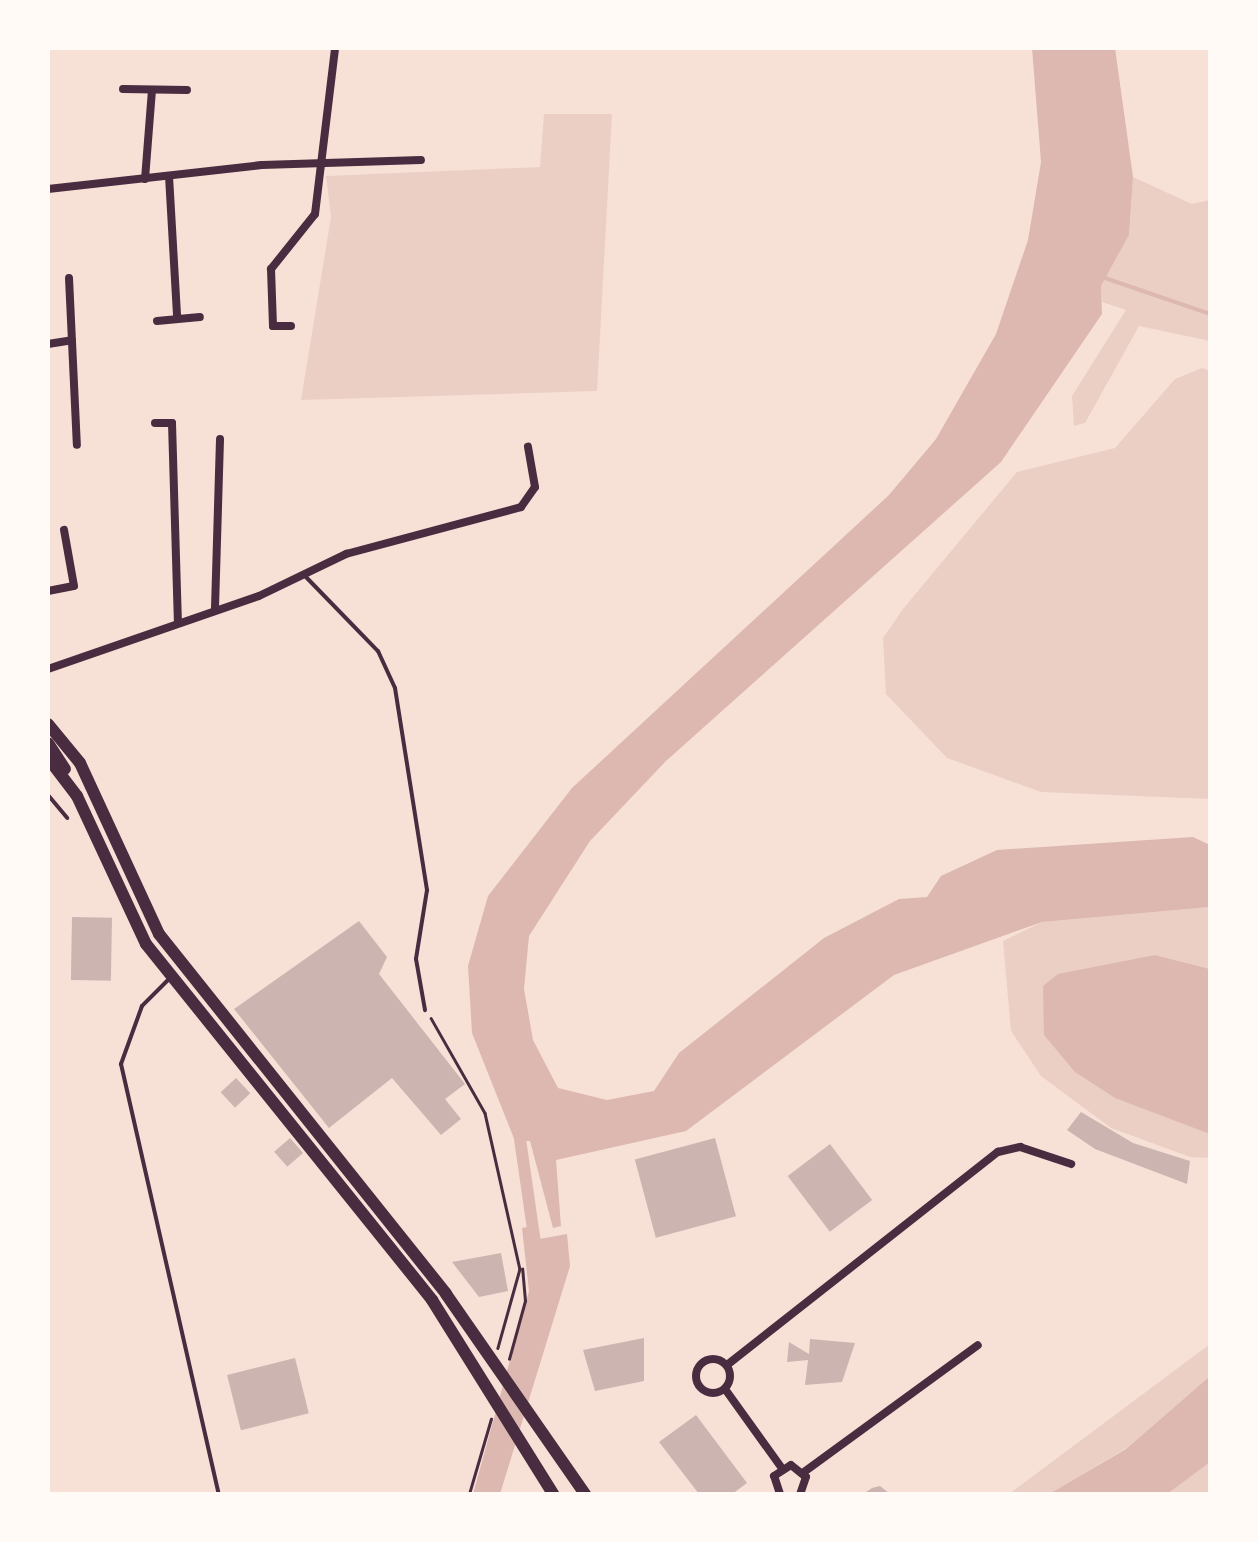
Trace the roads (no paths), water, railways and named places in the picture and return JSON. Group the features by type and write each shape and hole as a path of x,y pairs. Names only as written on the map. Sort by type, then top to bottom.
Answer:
{"main road":[{"path":"48,724 80,763 129,877 184,968 494,1356 585,1494"},
{"path":"48,743 170,979 432,1300 553,1494"},
{"path":"48,758 70,786"}],"street":[{"path":"291,326 273,326 271,269 312,221 335,48"},
{"path":"124,90 187,90"},
{"path":"145,179 152,90"},
{"path":"48,189 168,176 421,160"},
{"path":"168,176 177,316"},
{"path":"69,278 77,445"},
{"path":"157,321 177,316 200,318"},
{"path":"48,344 72,340"},
{"path":"155,423 172,423 178,623"},
{"path":"215,608 220,439"},
{"path":"48,670 305,576 363,549 521,507 536,487 528,447"},
{"path":"48,591 74,586 64,530"},
{"path":"804,1472 781,1468 724,1389 727,1366 998,1152 1020,1147 1071,1164"},
{"path":"800,1494 804,1472 978,1345"},
{"path":"724,1389 704,1391 696,1372 712,1358 727,1366"},
{"path":"777,1494 781,1468"}],"lane":[{"path":"305,576 378,651 395,688 427,890 416,959 425,1010"},
{"path":"48,794 67,818"},
{"path":"184,968 142,1006 121,1064 220,1494"}],"waterway":[{"path":"1102,277 1210,314"},
{"path":"518,1125 535,1243"}]}
